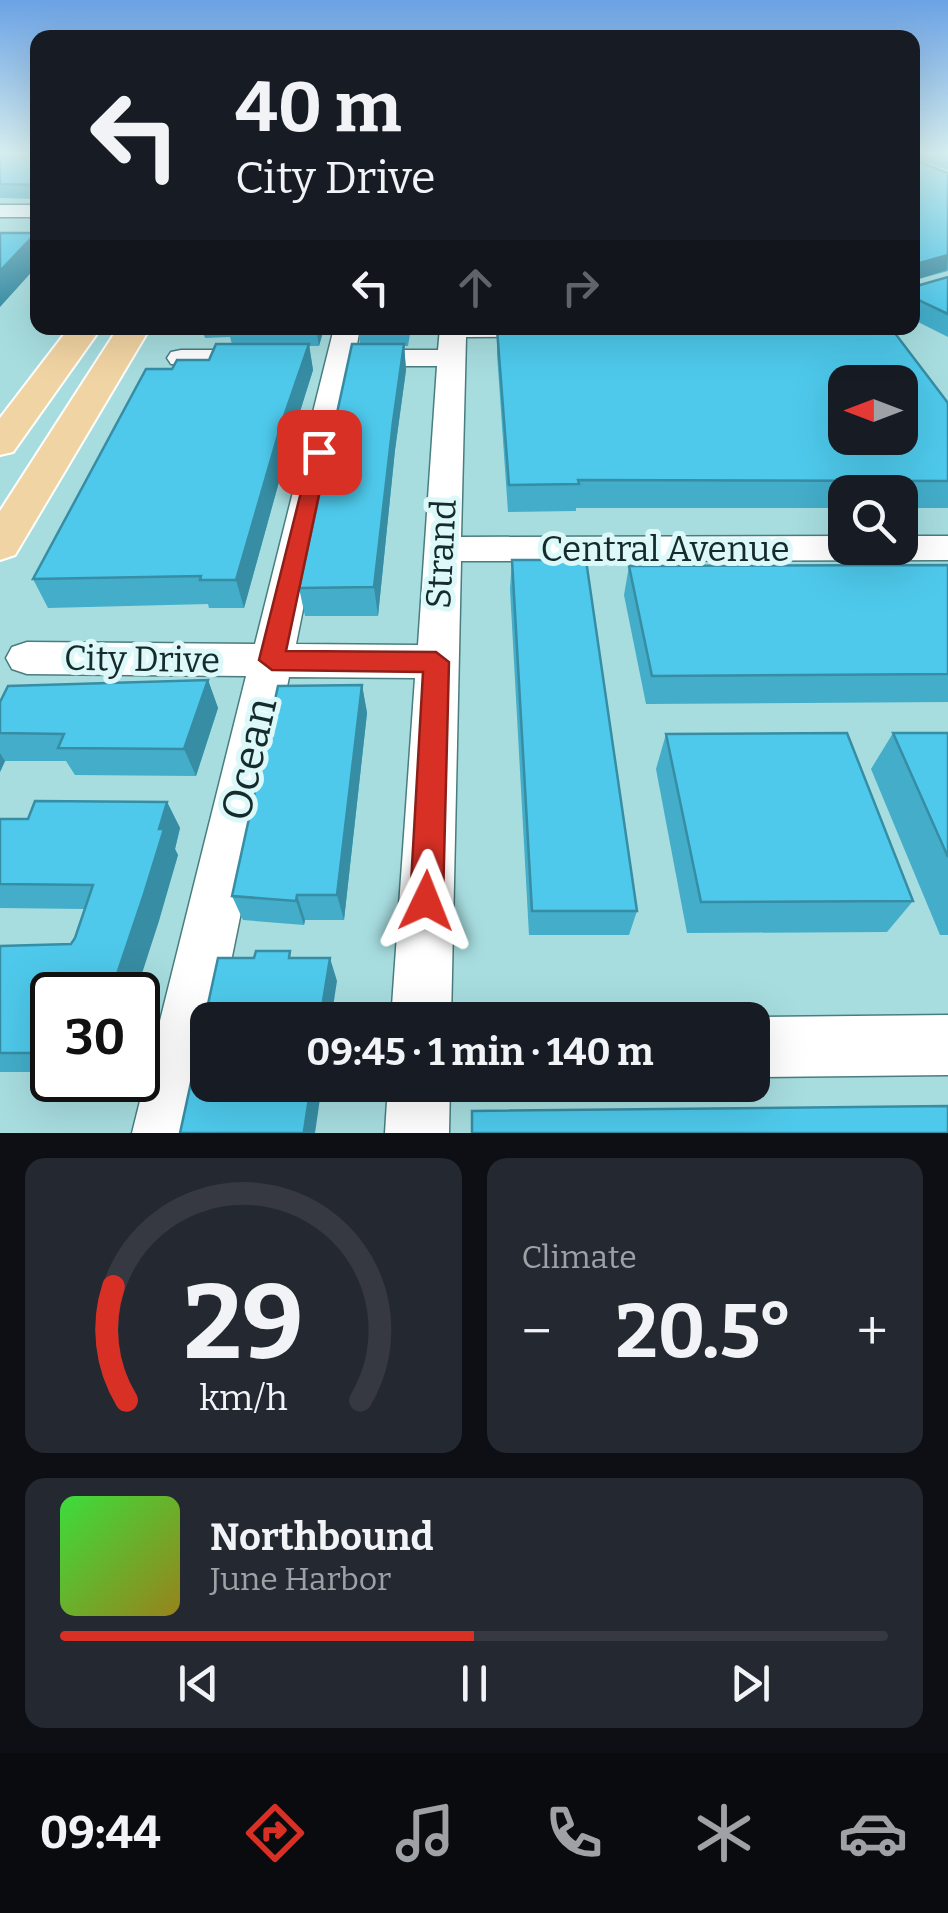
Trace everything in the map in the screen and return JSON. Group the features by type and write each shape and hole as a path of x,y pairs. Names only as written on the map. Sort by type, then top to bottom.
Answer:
{"main road":[{"path":"0,444 80,335"},
{"path":"0,545 130,335"}],"street":[{"path":"0,211 30,211"},
{"path":"336,348 551,335"},
{"name":"Strand","path":"422,1002 452,338"},
{"name":"Ocean","path":"164,1133 272,660 336,348"},
{"path":"181,358 280,358"},
{"name":"Central Avenue","path":"441,549 948,548"},
{"name":"City Drive","path":"27,658 436,662"},
{"path":"770,1046 948,1045"},
{"path":"416,1133 417,1102"}],"building":[{"path":"920,206 948,206 948,255 920,263"},
{"path":"30,233 30,239 0,271 0,234"},
{"path":"948,277 948,314 920,301 920,285"},
{"path":"497,335 896,335 948,403 948,481 918,481 918,475 828,475 828,481 578,480 579,484 509,485"},
{"path":"216,344 309,344 236,580 200,580 201,576 33,579 146,369 172,369 177,360 209,360"},
{"path":"352,344 404,344 374,587 299,588"},
{"path":"512,560 586,560 637,911 532,911"},
{"path":"948,565 948,674 652,676 629,566"},
{"path":"208,680 184,749 58,748 64,734 0,733 0,702 8,686"},
{"path":"362,685 337,895 297,895 296,901 232,896 278,686"},
{"path":"847,733 913,901 701,902 666,734"},
{"path":"893,733 948,733 948,857"},
{"path":"35,801 167,802 159,829 164,829 118,972 30,972 30,1053 0,1053 0,946 71,944 93,885 0,884 0,819 28,819"},
{"path":"256,951 290,951 289,958 330,958 323,1002 208,1002 218,958 254,958"},
{"path":"190,1087 190,1102 308,1102 304,1131 308,1133 180,1133"},
{"path":"948,1106 948,1133 472,1133 472,1111"}],"route":[{"path":"319,452 272,660 436,662 426,901"}]}
